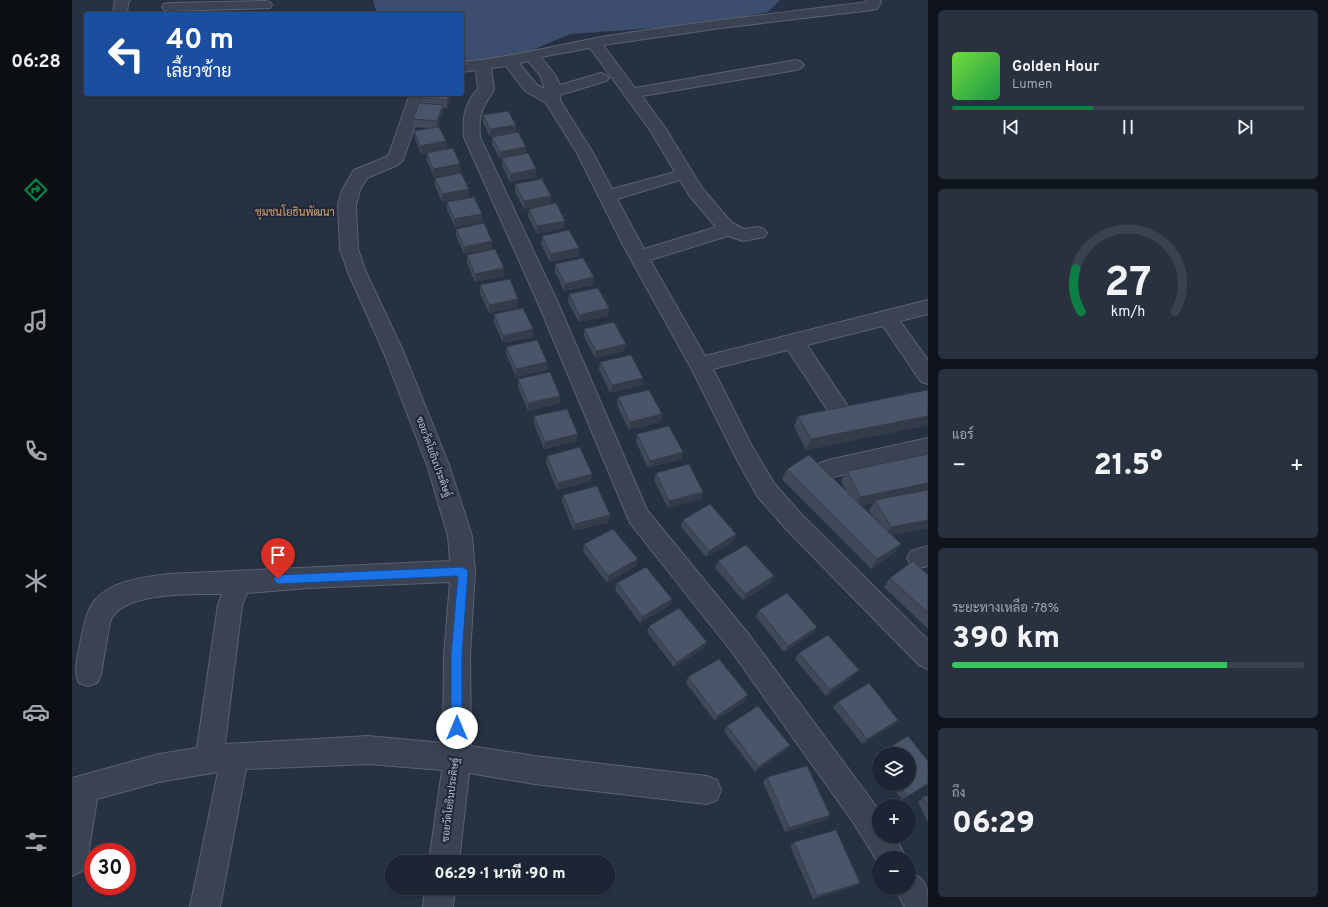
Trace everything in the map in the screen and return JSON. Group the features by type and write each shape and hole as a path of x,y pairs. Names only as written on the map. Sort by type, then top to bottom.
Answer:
{"street":[{"path":"120,12 121,1 123,0"},
{"path":"873,0 874,2 872,6 865,8 703,27 594,43 530,55 484,65 469,79 472,137 548,303 638,516 741,644 863,812 888,851"},
{"path":"169,7 265,6"},
{"path":"594,43 658,129 695,191 725,226 732,231 743,235 758,233"},
{"path":"530,55 551,81 552,96 585,153 640,257 700,365 744,454 766,490 794,522 928,657"},
{"path":"509,60 531,88 552,96 601,78"},
{"path":"469,79 486,90 484,65"},
{"path":"631,93 796,65"},
{"name":"ซอยวัดโยธินประดิษฐ์","path":"417,96 394,159 360,174 351,190 347,205 350,249 357,272 394,353 438,465 460,536 463,571 456,655 457,758 445,855"},
{"path":"607,196 673,177"},
{"path":"640,257 721,232"},
{"path":"700,365 928,307"},
{"path":"887,317 928,376"},
{"path":"793,341 838,408"},
{"path":"828,469 928,447"},
{"path":"88,674 97,626 104,609 117,599 137,589 197,583 238,583 309,577 463,571"},
{"path":"205,907 222,759 230,605 238,583"},
{"path":"72,861 79,791 159,768 222,759 368,750 457,758 534,770 707,790"},
{"path":"438,907 439,895"},
{"path":"915,895 922,907"}],"water":[{"path":"373,0 780,0 768,12 697,25 570,34 518,56 464,62 464,12 376,12"}],"building":[{"path":"424,96 448,96 447,100 423,98"},
{"path":"419,103 443,105 437,121 413,119"},
{"path":"508,111 516,125 490,129 483,115"},
{"path":"439,127 446,141 420,146 414,131"},
{"path":"518,132 526,147 500,152 492,137"},
{"path":"453,148 460,164 433,169 427,153"},
{"path":"528,153 536,169 510,174 502,158"},
{"path":"461,173 469,189 442,194 435,178"},
{"path":"542,179 551,196 524,201 515,184"},
{"path":"474,197 482,214 454,219 447,202"},
{"path":"556,203 565,221 537,226 529,209"},
{"path":"484,223 492,241 464,247 456,229"},
{"path":"569,230 579,248 551,254 542,236"},
{"path":"495,249 504,268 475,274 467,255"},
{"path":"583,258 594,277 565,284 555,264"},
{"path":"510,279 518,299 489,305 480,285"},
{"path":"598,288 609,308 579,315 569,294"},
{"path":"523,308 533,329 503,336 494,314"},
{"path":"614,322 626,344 596,351 584,329"},
{"path":"537,340 547,362 516,369 506,347"},
{"path":"631,355 643,378 612,385 600,362"},
{"path":"550,372 560,396 528,403 518,379"},
{"path":"649,390 662,414 630,422 618,397"},
{"path":"927,390 928,416 811,439 798,416"},
{"path":"567,409 578,434 545,442 534,416"},
{"path":"669,426 683,452 650,461 637,434"},
{"path":"580,447 592,474 558,483 547,456"},
{"path":"928,454 928,483 861,497 847,471"},
{"path":"809,455 901,544 877,559 787,469"},
{"path":"689,464 703,492 669,501 656,473"},
{"path":"597,486 610,515 575,524 563,495"},
{"path":"928,490 928,520 891,527 875,500"},
{"path":"710,504 736,534 709,551 683,520"},
{"path":"613,529 638,559 608,576 584,544"},
{"path":"746,545 774,576 745,594 718,561"},
{"path":"913,561 928,575 928,613 890,578"},
{"path":"646,567 672,599 642,617 617,583"},
{"path":"787,593 817,627 788,646 759,610"},
{"path":"679,608 707,642 677,662 649,626"},
{"path":"828,635 859,670 830,690 799,653"},
{"path":"719,659 748,695 717,716 688,677"},
{"path":"869,683 898,720 867,739 838,702"},
{"path":"758,706 790,745 758,767 727,726"},
{"path":"908,736 928,761 928,783 916,791 916,747 890,747"},
{"path":"807,766 830,815 789,828 767,777"},
{"path":"904,791 916,791 908,796"},
{"path":"928,796 928,806 923,797"},
{"path":"836,830 860,883 817,896 794,842"}],"district":[{"name":"ชุมชนโยธินพัฒนา","path":"295,213"}],"route":[{"path":"278,579 463,571 456,655 457,728"}]}
